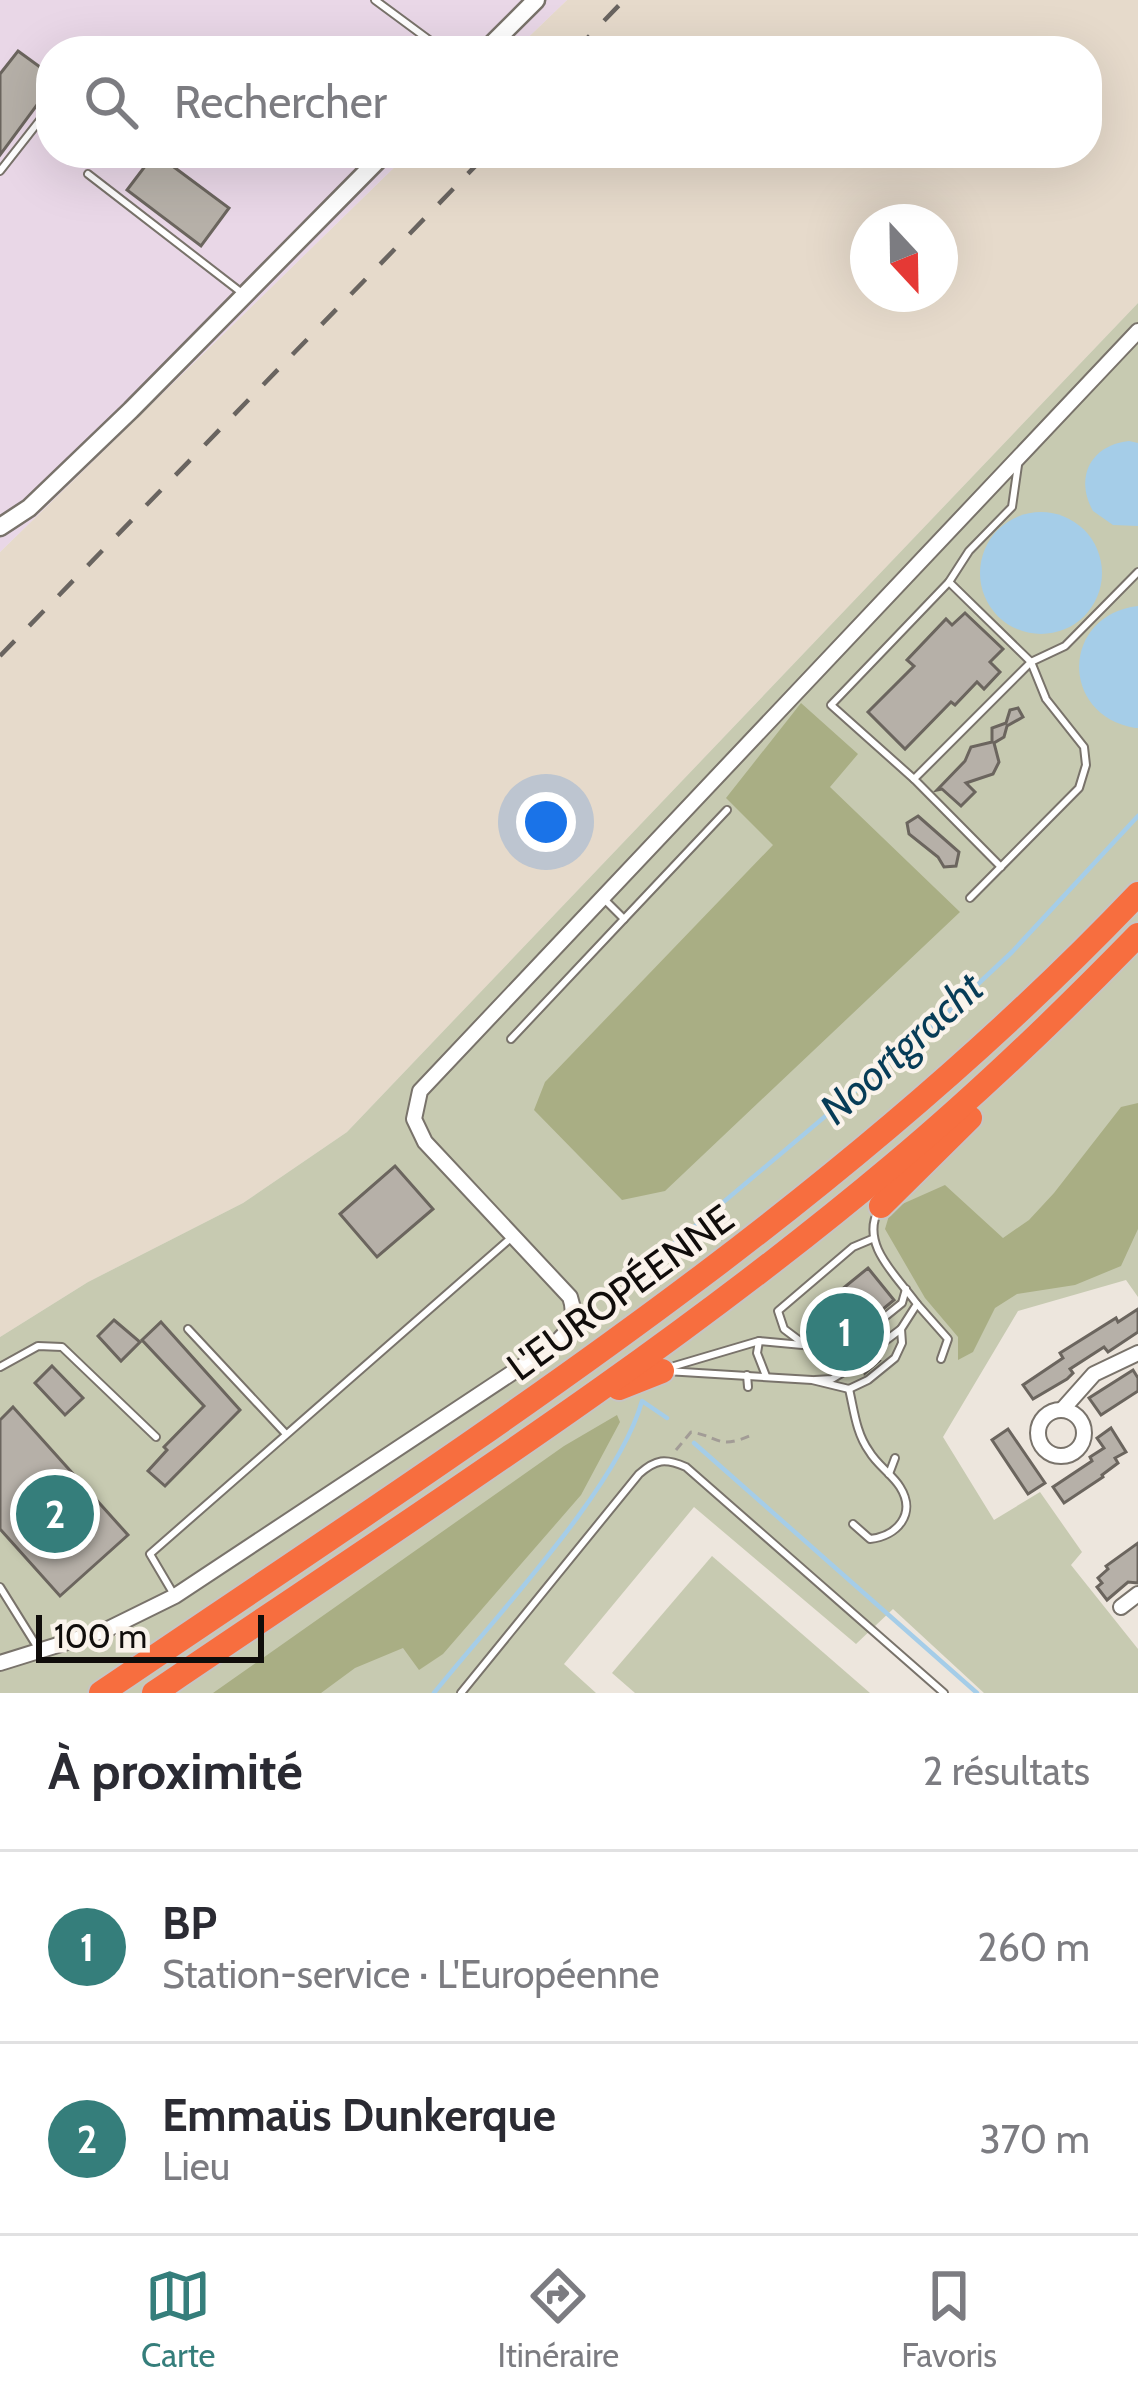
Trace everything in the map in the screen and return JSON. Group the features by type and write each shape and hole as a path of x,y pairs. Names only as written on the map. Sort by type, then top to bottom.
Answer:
{"highway":[{"name":"L'EUROPÉENNE","path":"101,1693 586,1364 834,1177 1022,1010 1138,894"},
{"name":"L'EUROPÉENNE","path":"154,1693 599,1390 746,1282 895,1163 997,1072 1138,934"},
{"path":"881,1206 1026,1063 1108,964"},
{"path":"599,1390 624,1388 662,1371"},
{"path":"83,1693 199,1616 303,1557"}],"street":[{"path":"500,36 536,0"},
{"path":"0,527 29,508 370,168"},
{"path":"0,1663 106,1630 175,1596 559,1340 572,1322 572,1303 561,1285 425,1142 414,1119 414,1105 431,1076 1138,332"},
{"path":"1062,1410 1094,1374 1138,1353"},
{"path":"1121,1607 1138,1594"}],"lane":[{"path":"375,0 424,36"},
{"path":"0,171 36,125"},
{"path":"88,174 244,295"},
{"path":"1001,867 914,779 831,705 950,583 970,551 1012,507 1019,456"},
{"path":"914,779 1031,662 1064,646 1138,572"},
{"path":"950,583 1031,662 1046,699 1084,747 1086,765 1079,788 970,898"},
{"path":"511,1039 727,810"},
{"path":"601,897 624,919"},
{"path":"881,1206 871,1226 872,1240 948,1339 941,1359"},
{"path":"175,1596 149,1554 513,1236"},
{"path":"804,1344 784,1329 778,1310 853,1247 872,1240"},
{"path":"860,1337 902,1303 907,1289"},
{"path":"872,1352 902,1329 917,1304"},
{"path":"188,1329 286,1434"},
{"path":"812,1380 849,1389 868,1380 895,1358 902,1329"},
{"path":"759,1341 758,1361 783,1388"},
{"path":"662,1371 759,1341 845,1349"},
{"path":"0,1367 38,1346 62,1347 156,1437"},
{"path":"662,1371 812,1380 832,1379 857,1364"},
{"path":"747,1375 748,1387"},
{"path":"849,1389 858,1432 904,1495 903,1521 885,1537 852,1537"},
{"path":"889,1474 895,1458"},
{"path":"461,1693 639,1474 653,1461 668,1459 686,1467 944,1693"},
{"path":"853,1523 870,1539"},
{"path":"0,1587 40,1652"}],"path":[{"path":"668,1459 691,1432 714,1442 733,1443 752,1435"}],"shaded area":[{"path":"0,0 567,0 530,36 36,36 36,168 394,168 0,552"},
{"path":"567,0 1138,0 1138,303 347,1132 243,1203 88,1282 0,1337 0,552 394,168 1102,168 1102,36 530,36"}],"green space":[{"path":"1138,303 1138,1297 1126,1280 1018,1311 943,1437 994,1520 1040,1492 1082,1552 1071,1565 1138,1649 1138,1693 984,1693 893,1609 856,1644 694,1507 564,1664 596,1693 0,1693 0,1337 88,1282 243,1203 347,1132"},
{"path":"801,703 858,754 830,787 960,912 665,1191 622,1200 534,1110 545,1082 773,845 726,798"},
{"path":"1138,1103 1138,1229 1121,1266 1075,1285 1017,1294 995,1308 973,1352 958,1360 958,1337 925,1298 885,1229 891,1209 945,1185 1003,1238 1029,1220 1054,1193 1121,1107"},
{"path":"617,1415 620,1422 581,1495 443,1654 419,1670 403,1648 355,1668 321,1693 213,1693 564,1446"},
{"path":"712,1556 870,1693 635,1693 612,1673"}],"water":[{"path":"1129,441 1138,443 1138,526 1113,525 1093,511 1086,475 1096,456"},
{"path":"1041,512 1064,517 1084,530 1097,550 1102,573 1097,596 1084,616 1064,629 1041,634 1018,629 998,616 985,596 980,573 985,550 998,530 1018,517"},
{"path":"1138,606 1135,728 1110,719 1093,705 1082,686 1079,666 1083,645 1094,627 1113,613"}],"building":[{"path":"18,51 36,64 36,106 0,155 0,74"},
{"path":"144,168 175,168 229,208 201,246 127,190"},
{"path":"965,613 1003,649 990,662 1000,672 984,689 977,682 955,705 951,702 905,749 868,712 914,666 907,660 946,619 952,625"},
{"path":"1018,708 1023,717 1007,726 1004,737 994,743 999,762 993,774 966,783 975,792 961,806 942,789 937,790 965,761 971,747 992,742 992,728 1006,723 1010,710"},
{"path":"918,816 959,852 956,866 944,867 909,834 907,823"},
{"path":"395,1166 433,1209 377,1257 340,1214"},
{"path":"868,1268 894,1300 854,1333 855,1343 867,1345 867,1356 879,1361 865,1373 863,1359 850,1355 851,1345 838,1341 812,1308"},
{"path":"1138,1309 1138,1332 1108,1352 1104,1347 1070,1369 1073,1373 1067,1379 1033,1399 1023,1385 1063,1358 1060,1353"},
{"path":"114,1320 140,1342 121,1361 98,1336"},
{"path":"161,1322 240,1410 165,1486 148,1471 204,1406 142,1340"},
{"path":"52,1366 83,1398 65,1415 35,1383"},
{"path":"1133,1370 1138,1391 1101,1415 1089,1398"},
{"path":"13,1407 128,1535 60,1596 0,1529 0,1420"},
{"path":"1111,1428 1126,1452 1115,1458 1118,1463 1103,1477 1064,1503 1053,1487 1092,1461 1090,1457 1104,1448 1097,1438"},
{"path":"1008,1429 1045,1483 1028,1494 992,1440"},
{"path":"1138,1543 1138,1583 1128,1582 1107,1600 1097,1587 1102,1583 1098,1578 1106,1566"}],"waterway":[{"name":"Noortgracht","path":"650,1264 943,1017 1012,952 1138,816"},
{"path":"434,1693 581,1512 629,1435 642,1401 667,1418"},
{"path":"694,1443 977,1693"}],"railway":[{"path":"589,36 624,0"},
{"path":"0,656 473,168"}],"place":[{"name":"BP","path":"845,1332"},
{"name":"Emmaüs Dunkerque","path":"55,1514"}]}
